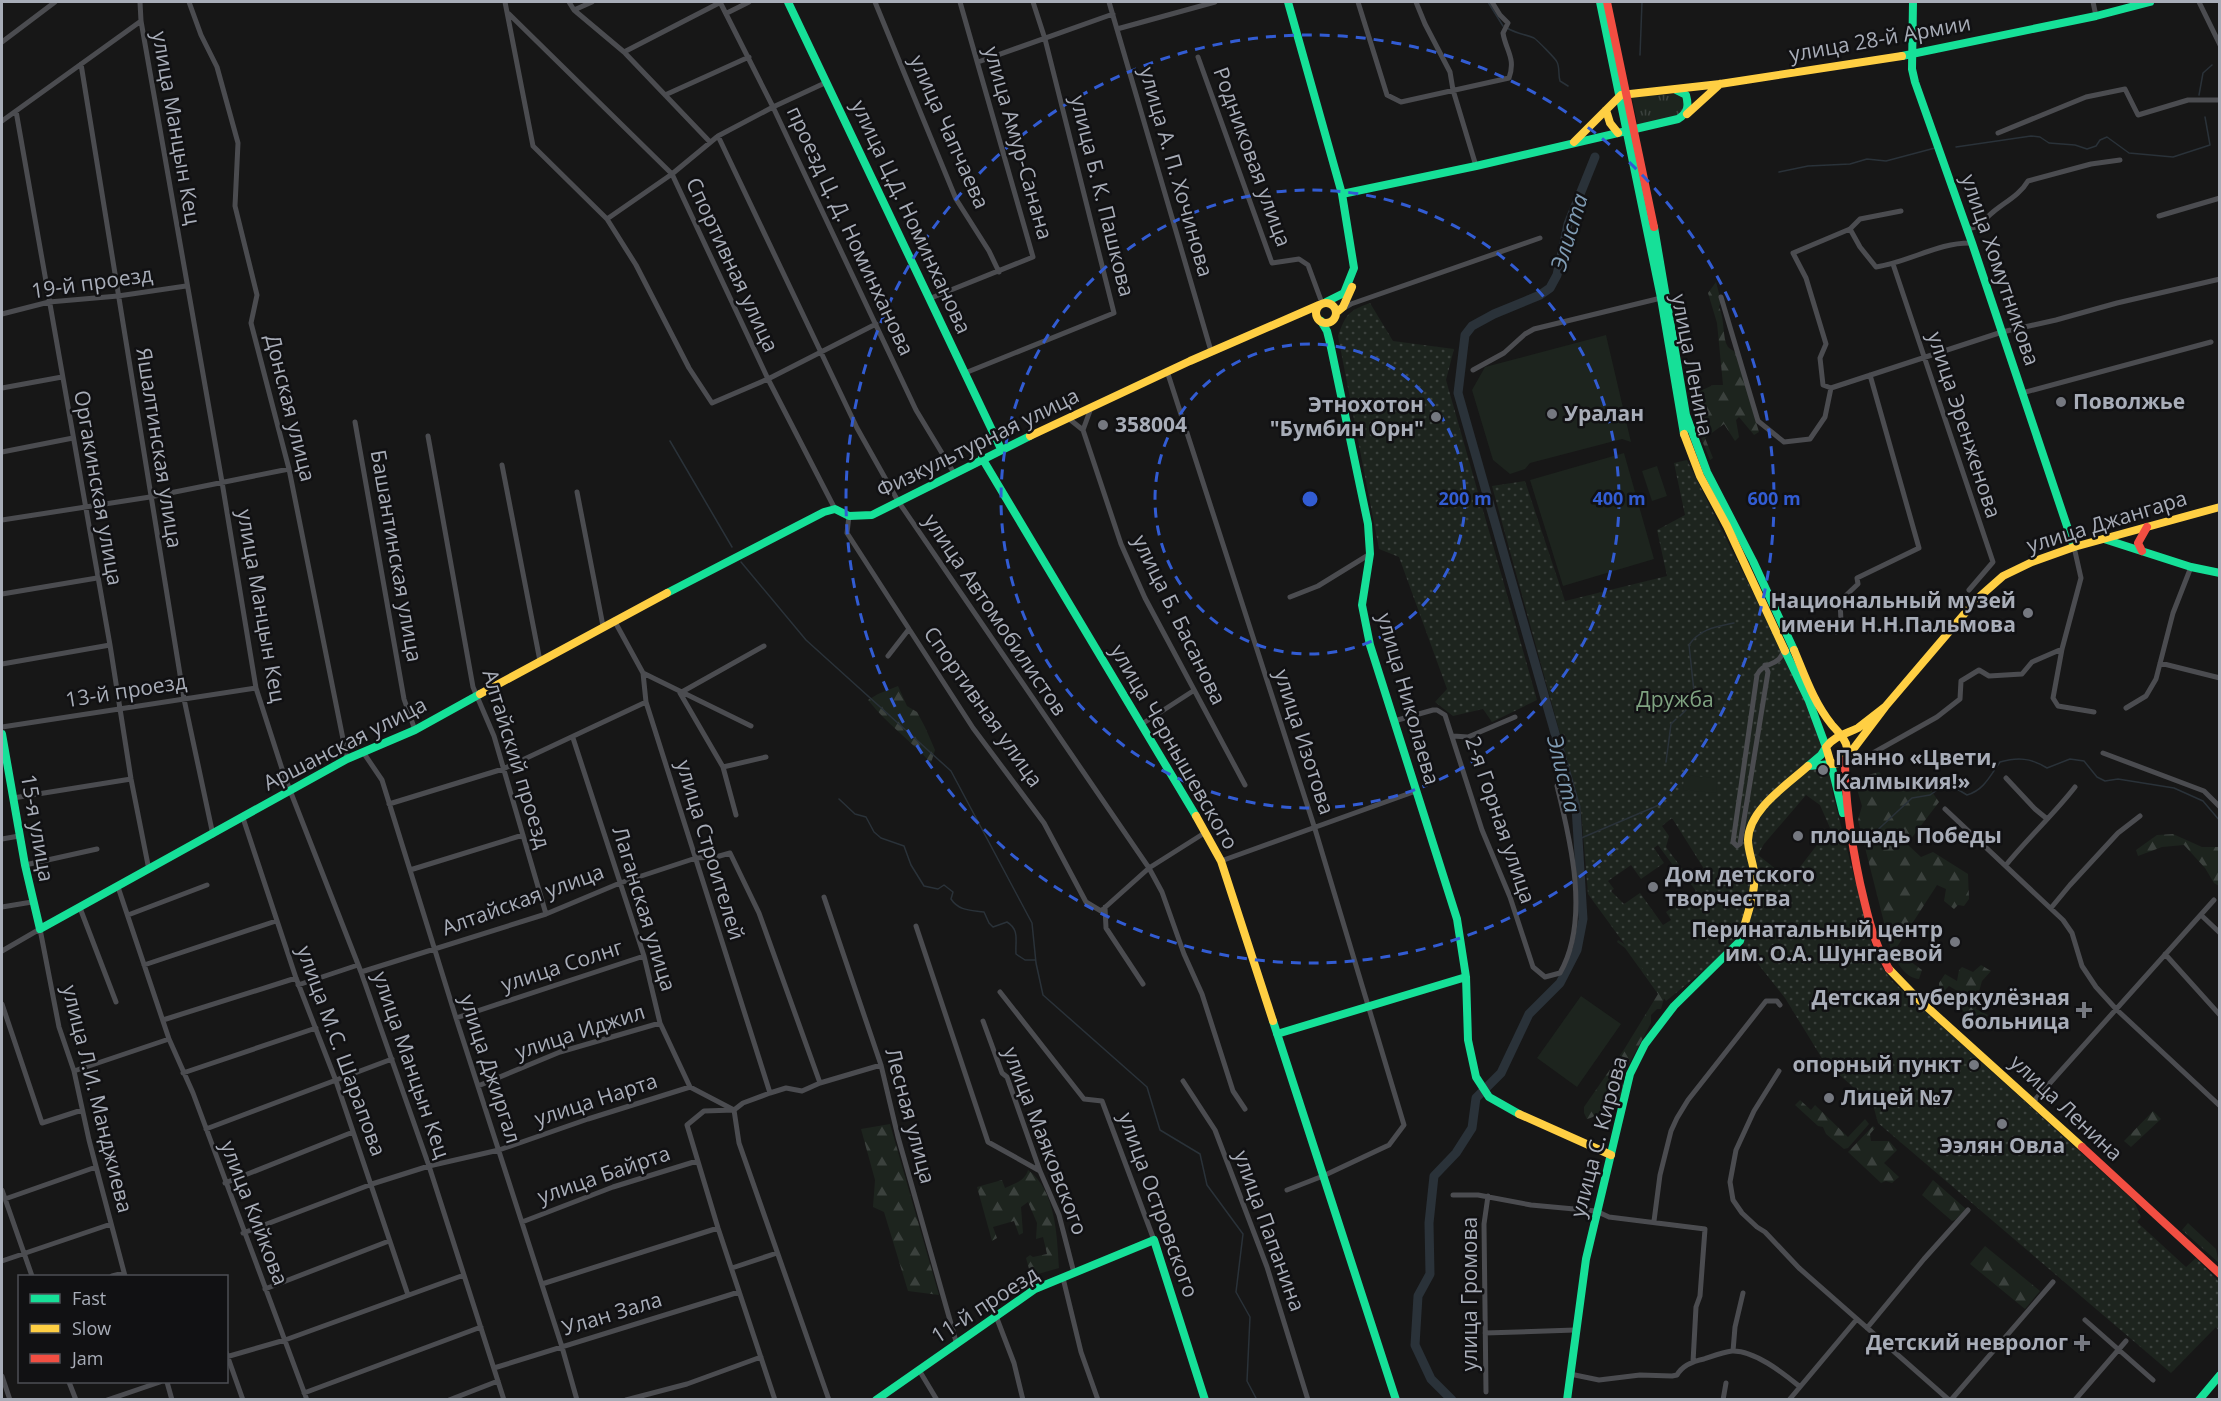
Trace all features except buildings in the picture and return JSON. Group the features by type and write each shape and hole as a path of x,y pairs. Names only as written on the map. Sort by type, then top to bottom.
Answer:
{"street":[{"path":"2,42 55,2"},
{"name":"улица Манцын Кец","path":"140,2 141,21 256,688 276,755 358,964 392,1059 504,1400"},
{"name":"Донская улица","path":"189,2 201,35 217,67 238,143 235,206 257,295 251,323 289,469 347,759"},
{"path":"506,2 533,146 607,219 636,266 689,368 712,403 768,379 876,324"},
{"path":"569,2 574,10 624,52 710,142"},
{"path":"574,10 592,2"},
{"path":"624,52 720,2"},
{"name":"проезд Ц. Д. Номинханова","path":"720,2 749,57 916,410 954,473"},
{"path":"727,13 749,2"},
{"name":"улица Ц.Д. Номинханова","path":"788,2 1001,449"},
{"name":"улица Чапчаева","path":"874,2 956,199 999,272"},
{"name":"улица Амур-Санана","path":"931,298 1033,257 960,2"},
{"name":"улица Б. К. Пашкова","path":"965,373 1114,313 1045,39 1033,2"},
{"name":"улица А. П. Хочинова","path":"1110,2 1211,351"},
{"path":"1117,29 1215,2"},
{"path":"1288,2 1342,194 1354,268 1350,293 1336,315"},
{"path":"1358,2 1387,95 1401,102 1509,78 1512,67 1510,51 1504,39 1504,31 1508,24 1492,2"},
{"path":"1416,2 1450,72 1453,90 1476,166"},
{"name":"улица Ленина","path":"1600,2 1624,95"},
{"name":"улица Ленина","path":"1607,2 1686,442 1700,476 1727,526 1809,701 1826,747"},
{"name":"улица Хомутникова","path":"1913,2 1912,69 1915,82 1972,243 2074,547"},
{"path":"2093,2 2096,16"},
{"name":"улица 28-й Армии","path":"1624,95 1720,84 1913,54 2096,16 2150,2"},
{"path":"2199,2 2220,45"},
{"name":"Спортивная улица","path":"507,13 672,174 768,379 835,509"},
{"path":"978,62 1113,14"},
{"path":"2,121 141,21"},
{"path":"665,95 749,57"},
{"name":"Родниковая улица","path":"1198,57 1272,263 1299,259 1308,265 1323,304"},
{"name":"Яшалтинская улица","path":"81,64 184,699 213,835"},
{"path":"607,219 672,174 718,136 827,82"},
{"path":"1342,194 1669,122 1686,115 1720,84"},
{"path":"1998,133 2086,97 2125,89 2138,115 2188,99 2220,100"},
{"path":"1675,90 1686,95 1689,105 1686,115"},
{"path":"1574,142 1612,101 1624,95"},
{"path":"1606,110 1606,116 1618,134"},
{"name":"Оргакинская улица","path":"16,111 110,645 131,779 149,870"},
{"name":"улица Ленина","path":"1631,131 1668,303 1686,415 1698,451 1753,561 1821,711 1839,736"},
{"name":"улица Автомобилистов","path":"718,136 856,428 898,501 1149,868 1162,892 1184,954 1202,994 1233,1090 1245,1109"},
{"path":"1967,229 1980,226 1987,215 2024,189 2028,181 2091,164 2120,160"},
{"path":"2158,216 2220,198"},
{"path":"1901,211 1860,219 1850,230 1793,253 1806,278 1826,344 1820,358 1824,385 1831,388 2002,332 2220,279"},
{"path":"1850,230 1876,267 1893,264 1954,243 1972,243"},
{"path":"1300,315 1309,315 1327,323 1351,304 1540,238"},
{"name":"улица Эренженова","path":"1893,264 1993,562 1969,590"},
{"name":"Физкультурная улица","path":"849,516 872,514 982,458 1167,371 1323,304 1344,293 1354,268"},
{"name":"19-й проезд","path":"2,314 49,302 118,296 186,286"},
{"path":"1721,297 1758,421 1784,442 1810,439 1825,417 1831,388"},
{"path":"1473,370 1504,353 1516,341 1534,329 1661,298"},
{"path":"1320,320 1316,314 1323,304 1335,306 1336,315 1330,343"},
{"name":"улица Николаева","path":"1320,320 1327,331 1330,343 1368,524 1370,554 1362,605 1363,616 1370,645 1457,919 1466,977 1468,1040 1476,1077 1489,1097 1510,1110 1611,1155"},
{"path":"2022,393 2211,342"},
{"name":"улица Изотова","path":"1167,371 1315,829 1404,1125 1389,1145 1323,1176"},
{"path":"1836,632 1841,621 1840,601 1858,584 1857,578 1919,548 1870,375"},
{"path":"2,388 62,377"},
{"path":"1068,418 1083,430 1091,408"},
{"name":"Башантинская улица","path":"356,422 404,699 415,730"},
{"name":"улица Б. Басанова","path":"1083,430 1121,544 1145,598 1245,785"},
{"name":"Алтайский проезд","path":"428,436 473,687 494,736 546,914"},
{"path":"2,452 73,438"},
{"name":"улица Чернышевского","path":"982,458 1142,724 1221,861 1396,1400"},
{"path":"502,465 540,661"},
{"path":"2,520 150,497 289,469"},
{"path":"576,492 603,626"},
{"name":"улица Джангара","path":"1847,759 1885,707 1990,586 2017,569 2074,547 2220,507"},
{"path":"835,509 849,516"},
{"name":"Аршанская улица","path":"2,951 347,759 415,730 674,588 824,512 835,509"},
{"name":"Спортивная улица","path":"849,516 847,533 909,629 973,728 1044,823 1086,902 1103,909"},
{"path":"2140,547 2147,527"},
{"path":"2128,533 2140,547"},
{"path":"2104,539 2140,547 2191,567 2220,573"},
{"path":"2074,547 2081,578 2062,649 2053,698 2058,706 2094,712"},
{"path":"1290,597 1318,586 1370,554"},
{"path":"2127,708 2146,696 2157,679 2173,613 2191,567"},
{"path":"2,594 97,578"},
{"name":"улица Строителей","path":"614,620 643,673 646,702 770,1093"},
{"path":"888,656 909,629"},
{"path":"2,664 110,645"},
{"path":"680,693 764,646"},
{"path":"1766,665 1768,672 1740,844 1737,846 1733,842 1757,675 1759,669 1766,665 1779,659 1785,649"},
{"path":"1873,753 1945,711 1959,699 1961,681 1979,670 1989,676 2022,674 2032,662 2062,649"},
{"path":"2160,663 2220,678"},
{"path":"643,673 751,726"},
{"name":"13-й проезд","path":"2,727 256,688"},
{"path":"1142,724 1193,691"},
{"path":"680,693 723,767 735,815"},
{"path":"389,804 503,769 646,702"},
{"name":"улица Джангара","path":"1839,736 1857,729 1885,707"},
{"name":"2-я Горная улица","path":"1394,721 1437,710 1445,716 1482,830 1510,897 1533,967 1545,976 1560,973 1573,945 1577,905 1568,828 1557,786"},
{"path":"1453,736 1468,737 1515,717"},
{"name":"15-я улица","path":"2,734 19,836 32,902 40,929"},
{"path":"1808,766 1839,764 1847,759 1846,742 1839,736 1832,739 1826,747 1831,764"},
{"name":"Лаганская улица","path":"573,738 644,956 660,1023 690,1087"},
{"name":"улица С. Кирова","path":"1567,1400 1575,1330 1596,1211 1630,1074 1640,1053 1674,1006 1734,948 1743,934 1754,895 1754,874 1748,842 1751,828 1757,815 1770,800 1821,755 1826,747"},
{"name":"улица Джиргал","path":"363,752 382,780 577,1400"},
{"path":"2103,753 2204,791 2220,807"},
{"path":"723,767 766,757"},
{"name":"улица Ленина","path":"1847,759 1845,792 1849,831"},
{"name":"улица Ленина","path":"1831,764 1837,794 1849,831 1868,918 1877,948 1889,969 1917,998 2033,1101 2220,1274"},
{"path":"2006,778 2046,818"},
{"path":"13,798 131,779"},
{"path":"2006,865 2075,787"},
{"path":"1221,861 1416,791"},
{"path":"1945,809 2052,908 2072,933 2082,966 2096,987 2116,1009 2220,1106"},
{"path":"2052,908 2118,833 2140,816"},
{"name":"улица М.С. Шарапова","path":"243,818 298,985 336,1080 372,1184 408,1296"},
{"path":"1143,984 1106,928 1103,909 1149,868 1206,832"},
{"path":"410,870 523,835"},
{"path":"2,838 19,836"},
{"path":"25,866 97,849"},
{"name":"Алтайская улица","path":"361,972 546,914 620,883 696,858 716,857 730,853 759,913 820,1083"},
{"path":"128,915 207,885"},
{"name":"улица Кийкова","path":"118,887 169,1039 206,1129 307,1400"},
{"name":"Лесная улица","path":"824,897 881,1065 898,1137 957,1346"},
{"path":"2033,1101 2214,900"},
{"path":"2,907 32,902"},
{"path":"80,908 116,1002"},
{"path":"2201,915 2220,933"},
{"path":"144,965 276,921"},
{"path":"916,926 988,1142 1040,1171"},
{"name":"улица Л.И. Манджиева","path":"40,929 59,1027 74,1071 124,1275"},
{"path":"2165,954 2220,1015"},
{"name":"улица Солнг","path":"456,1018 644,956"},
{"path":"298,985 358,964"},
{"path":"1276,1034 1466,977"},
{"path":"163,1020 296,978"},
{"name":"улица Островского","path":"1000,992 1084,1099 1102,1101 1154,1239 1205,1400"},
{"path":"1654,1221 1660,1175 1671,1131 1682,1110 1766,1001 1777,1000 1780,1005"},
{"path":"2,1004 42,1123 82,1110"},
{"name":"улица Маяковского","path":"983,1021 1002,1073 1007,1077 1011,1087 1040,1171 1059,1215 1074,1273"},
{"name":"улица Иджил","path":"478,1086 560,1052 660,1023"},
{"path":"183,1073 316,1028"},
{"path":"74,1071 169,1039"},
{"path":"206,1129 392,1059"},
{"path":"775,1400 718,1228 687,1125 704,1111 734,1110 743,1103 786,1088 802,1091 820,1083 881,1065"},
{"path":"1779,1071 1757,1106 1737,1150 1730,1175 1733,1200 1742,1213 1765,1232 1799,1268 1950,1400 2053,1282"},
{"name":"улица Папанина","path":"1183,1081 1215,1130 1267,1267 1308,1400"},
{"name":"улица Нарта","path":"243,1233 372,1184 429,1166 499,1150 690,1087 734,1110"},
{"path":"734,1110 739,1143 829,1400"},
{"path":"225,1182 353,1132"},
{"name":"улица Байрта","path":"522,1222 613,1187 697,1161"},
{"path":"4,1199 96,1167"},
{"path":"1287,1190 1323,1176"},
{"path":"2,1190 32,1275"},
{"path":"1453,1195 1488,1196 1705,1229 1700,1296 1696,1307 1693,1362"},
{"name":"улица Громова","path":"1486,1392 1484,1224 1488,1196"},
{"path":"1867,1328 1968,1210"},
{"path":"2,1261 111,1224"},
{"path":"542,1284 718,1228"},
{"name":"11-й проезд","path":"876,1400 957,1346 1035,1289 1154,1239"},
{"path":"265,1289 389,1241"},
{"path":"732,1268 777,1253"},
{"path":"228,1355 285,1340 464,1275"},
{"path":"1063,1278 1081,1352 1098,1400"},
{"name":"Улан Зала","path":"494,1368 739,1292"},
{"path":"1733,1351 1735,1327 1743,1293"},
{"path":"996,1316 1014,1363 1023,1400"},
{"path":"1789,1400 1857,1319"},
{"path":"2085,1320 2153,1380"},
{"path":"304,1393 481,1327"},
{"path":"1485,1333 1575,1330"},
{"path":"2075,1400 2126,1341"},
{"path":"1570,1374 1599,1380 1640,1375 1672,1376 1677,1375 1680,1370 1693,1362 1733,1351 1756,1357 1783,1373 1799,1386"},
{"path":"626,1400 687,1384 760,1357"},
{"path":"228,1358 243,1400"},
{"path":"919,1370 937,1400"},
{"path":"2199,1400 2220,1375"},
{"path":"2,1376 10,1400"},
{"path":"449,1400 498,1381"},
{"path":"69,1383 76,1400"},
{"path":"107,1400 157,1383"},
{"path":"167,1383 172,1400"},
{"path":"1723,1400 1726,1383"},
{"path":"648,1393 650,1400"}],"green space":[{"path":"1676,94 1684,99 1686,104 1681,115 1638,126 1632,97"},
{"path":"1716,282 1721,301 1719,307 1726,343 1736,353 1759,432 1754,435 1739,417 1736,420 1739,437 1735,441 1724,424 1705,438 1713,458 1710,460 1699,428 1696,393 1713,385 1723,385 1717,323 1708,293"},
{"path":"1370,303 1393,341 1454,349 1446,380 1537,700 1492,722 1483,709 1453,716 1435,702 1447,689 1399,557 1379,549 1338,336 1349,314"},
{"name":"Уралан","path":"1606,335 1631,442 1622,439 1530,463 1525,469 1510,474 1493,460 1472,390 1485,367"},
{"path":"1624,453 1654,559 1563,586 1530,480"},
{"name":"Дружба","path":"1687,460 1805,697 1823,746 1810,768 1821,767 1830,774 1833,795 1875,957 1891,980 2134,1201 2141,1217 2137,1222 2186,1267 2196,1258 2219,1282 2219,1331 2216,1327 2171,1373 1878,1123 1873,1105 1823,1060 1785,998 1740,941 1666,1001 1588,894 1581,810 1492,486 1525,481 1565,601 1667,576 1657,530 1685,515 1674,463","holes":["1806,795 1820,805 1830,828 1790,880 1758,855 1764,844","1672,818 1706,872 1692,882 1666,847 1669,836 1662,826","1658,845 1672,864 1669,867 1681,884 1688,880 1696,891 1666,912 1671,920 1663,925 1640,893 1624,904 1611,891 1614,889 1608,881 1631,865 1641,879 1664,863 1654,848"]},
{"path":"1657,466 1667,496 1652,501 1642,471"},
{"path":"898,686 907,706 917,712 935,750 931,763 868,700"},
{"path":"1879,772 1896,790 1928,786 1939,802 1907,844 1921,857 1933,852 1968,874 1969,899 1964,906 1958,905 1954,909 1944,901 1946,889 1937,885 1895,950 1922,970 1919,979 1907,974 1892,954 1858,820 1862,806 1854,779"},
{"path":"1684,775 1717,778 1716,793 1683,790"},
{"path":"2173,834 2202,847 2219,847 2219,886 2214,883 2205,868 2184,845 2162,847 2138,856 2136,850 2157,835"},
{"path":"1618,940 1629,947 1665,995 1661,1009 1657,1009 1651,1015 1651,1023 1620,1081 1624,1086 1623,1095 1597,1115 1587,1119 1584,1107 1625,1048 1658,994 1625,948 1617,942"},
{"path":"1981,965 1991,971 1982,981 1978,995 1980,997 1976,1009 1988,1015 1979,1026 1959,1007 1965,1001 1959,992 1949,986 1944,991 1939,987 1939,983 1945,974 1957,981 1959,970 1962,967 1973,972"},
{"path":"1581,996 1621,1024 1577,1087 1537,1058"},
{"path":"1800,1100 1811,1110 1815,1105 1848,1137 1865,1119 1869,1124 1848,1148 1844,1149 1826,1134 1823,1127 1818,1126 1795,1105"},
{"path":"2153,1111 2161,1119 2131,1147 2124,1141"},
{"path":"890,1124 939,1295 908,1291 884,1212 873,1207 875,1180 861,1129"},
{"path":"1873,1126 1875,1128 1870,1134 1871,1141 1889,1141 1897,1150 1884,1163 1899,1177 1892,1183 1886,1181 1881,1183 1848,1152"},
{"path":"1028,1170 1044,1189 1050,1202 1056,1229 1059,1268 1031,1276 1026,1258 1030,1255 1033,1257 1047,1254 1043,1237 1036,1239 1037,1223 1028,1202 1021,1207 1023,1233 1019,1235 1014,1221 993,1227 997,1238 992,1241 977,1187 1002,1180 1005,1188 1022,1179"},
{"path":"1933,1180 1966,1209 1955,1220 1952,1221 1922,1195"},
{"path":"2188,1223 2216,1249 2219,1263 2182,1230"},
{"path":"1985,1246 2040,1291 2025,1309 1970,1264"}],"waterway":[{"path":"1488,2 1503,26"},
{"name":"Элиста","path":"1640,55 1642,2"},
{"path":"1507,28 1539,42 1556,60 1560,81 1568,86"},
{"path":"2199,95 2203,73 2212,65"},
{"path":"1956,147 2031,136 2040,137 2049,143 2075,145 2087,149 2096,146 2100,140 2107,137 2129,153 2173,157 2210,145 2205,117"},
{"path":"1779,172 1808,166 1850,164 1867,159 1886,161 1935,148"},
{"name":"Элиста","path":"1452,1400 1431,1379 1415,1345 1418,1296 1430,1274 1429,1223 1434,1176 1456,1153 1472,1128 1476,1098 1501,1073 1529,1014 1560,983 1577,950 1583,919 1576,807 1458,393 1465,335 1472,326 1540,295 1550,288 1557,275 1568,224 1595,157"},
{"path":"670,441 732,547"},
{"path":"741,562 806,640 951,771 1032,923 1036,963 1043,995 1147,1087 1160,1130 1200,1154 1207,1185 1243,1234 1236,1292 1250,1317 1247,1381 1257,1400"},
{"path":"1692,705 1695,701 1689,645 1703,632 1734,623"},
{"path":"1680,716 1686,710"},
{"path":"1666,762 1671,724 1676,719"},
{"path":"1870,837 1912,798 1930,795 1943,786 1957,789 1967,795 1973,793 1990,777 2000,762 2013,759 2030,760 2047,768 2070,759 2084,761 2097,777 2105,781 2118,779 2174,788 2203,801 2220,821"},
{"path":"1579,839 1659,805 1666,798"},
{"path":"839,799 855,814 866,817 874,832 881,838 904,846 911,865 924,886 938,889 944,885 953,892 951,899 954,903 965,909 984,912 993,927 1007,922 1015,932 1016,954 1025,960 1035,960"}],"traffic: fast":[{"path":"788,2 1001,449"},
{"path":"1288,2 1342,194 1354,268 1344,293 1326,302"},
{"path":"1600,2 1661,298 1684,434"},
{"path":"1913,2 1912,69 1915,82 1972,243 2074,547"},
{"path":"1902,56 2096,16 2150,2"},
{"path":"1342,194 1476,166 1678,119 1686,112 1687,103 1686,95 1676,90"},
{"path":"1654,227 1686,415 1707,472 1753,561 1794,650"},
{"path":"1321,321 1330,343 1368,524 1370,554 1362,605 1370,645 1457,919 1466,977 1468,1040 1476,1077 1489,1097 1519,1114"},
{"path":"667,593 824,512 835,509 849,516 872,515 1030,436"},
{"path":"982,458 1196,816"},
{"path":"2104,539 2191,567 2220,573"},
{"path":"1785,651 1809,701 1826,747"},
{"path":"2,734 25,865 40,929 347,759 415,730 480,694"},
{"path":"1826,747 1821,755 1808,766 1831,764"},
{"path":"1831,764 1843,813"},
{"path":"1567,1400 1586,1259 1630,1074 1645,1044 1674,1006 1740,941 1744,927"},
{"path":"1277,1034 1466,977"},
{"path":"1273,1021 1396,1400"},
{"path":"876,1400 1035,1289 1154,1240 1205,1400"},
{"path":"2199,1400 2220,1375"}],"traffic: slow":[{"path":"1574,142 1621,95 1720,84 1902,56"},
{"path":"1687,114 1720,84"},
{"path":"1606,110 1610,123 1618,133"},
{"path":"1337,312 1343,307 1352,287"},
{"path":"1322,303 1330,303 1336,309 1336,313 1336,317 1330,323 1322,323 1316,317 1316,309 1322,303"},
{"path":"1030,436 1190,361 1319,305"},
{"path":"1684,434 1700,476 1727,526 1785,651"},
{"path":"1848,756 1885,707 1977,599 2003,576 2032,562 2074,547 2220,507"},
{"path":"480,694 667,593"},
{"path":"1794,650 1820,708 1839,733 1841,736 1846,745 1845,758 1841,762 1831,764 1826,747 1829,743 1836,738 1840,736 1845,734 1858,728 1885,707"},
{"path":"1744,927 1754,886 1754,872 1748,844 1750,829 1770,798 1808,766"},
{"path":"1196,816 1221,861 1273,1021"},
{"path":"1889,969 1917,998 2082,1147"},
{"path":"1519,1114 1611,1155"}],"traffic: jam":[{"path":"1607,2 1654,227"},
{"path":"2142,551 2138,543 2147,527"},
{"path":"1845,760 1849,822 1860,883 1875,938 1889,969"},
{"path":"2082,1147 2220,1274"}],"place":[{"name":"Поволжье","path":"2061,402"},
{"name":"Уралан","path":"1552,414"},
{"name":"Этнохотон \"Бумбин Орн\"","path":"1436,417"},
{"name":"358004","path":"1103,425"},
{"name":"Национальный музей имени Н.Н.Пальмова","path":"2028,613"},
{"name":"Панно «Цвети, Калмыкия!»","path":"1823,770"},
{"name":"площадь Победы","path":"1798,836"},
{"name":"Дом детского творчества","path":"1653,887"},
{"name":"Перинатальный центр им. О.А. Шунгаевой","path":"1955,942"},
{"name":"Детская туберкулёзная больница","path":"2084,1010"},
{"name":"опорный пункт","path":"1974,1065"},
{"name":"Лицей №7","path":"1829,1098"},
{"name":"Ээлян Овла","path":"2002,1124"},
{"name":"Детский невролог","path":"2082,1343"}]}
